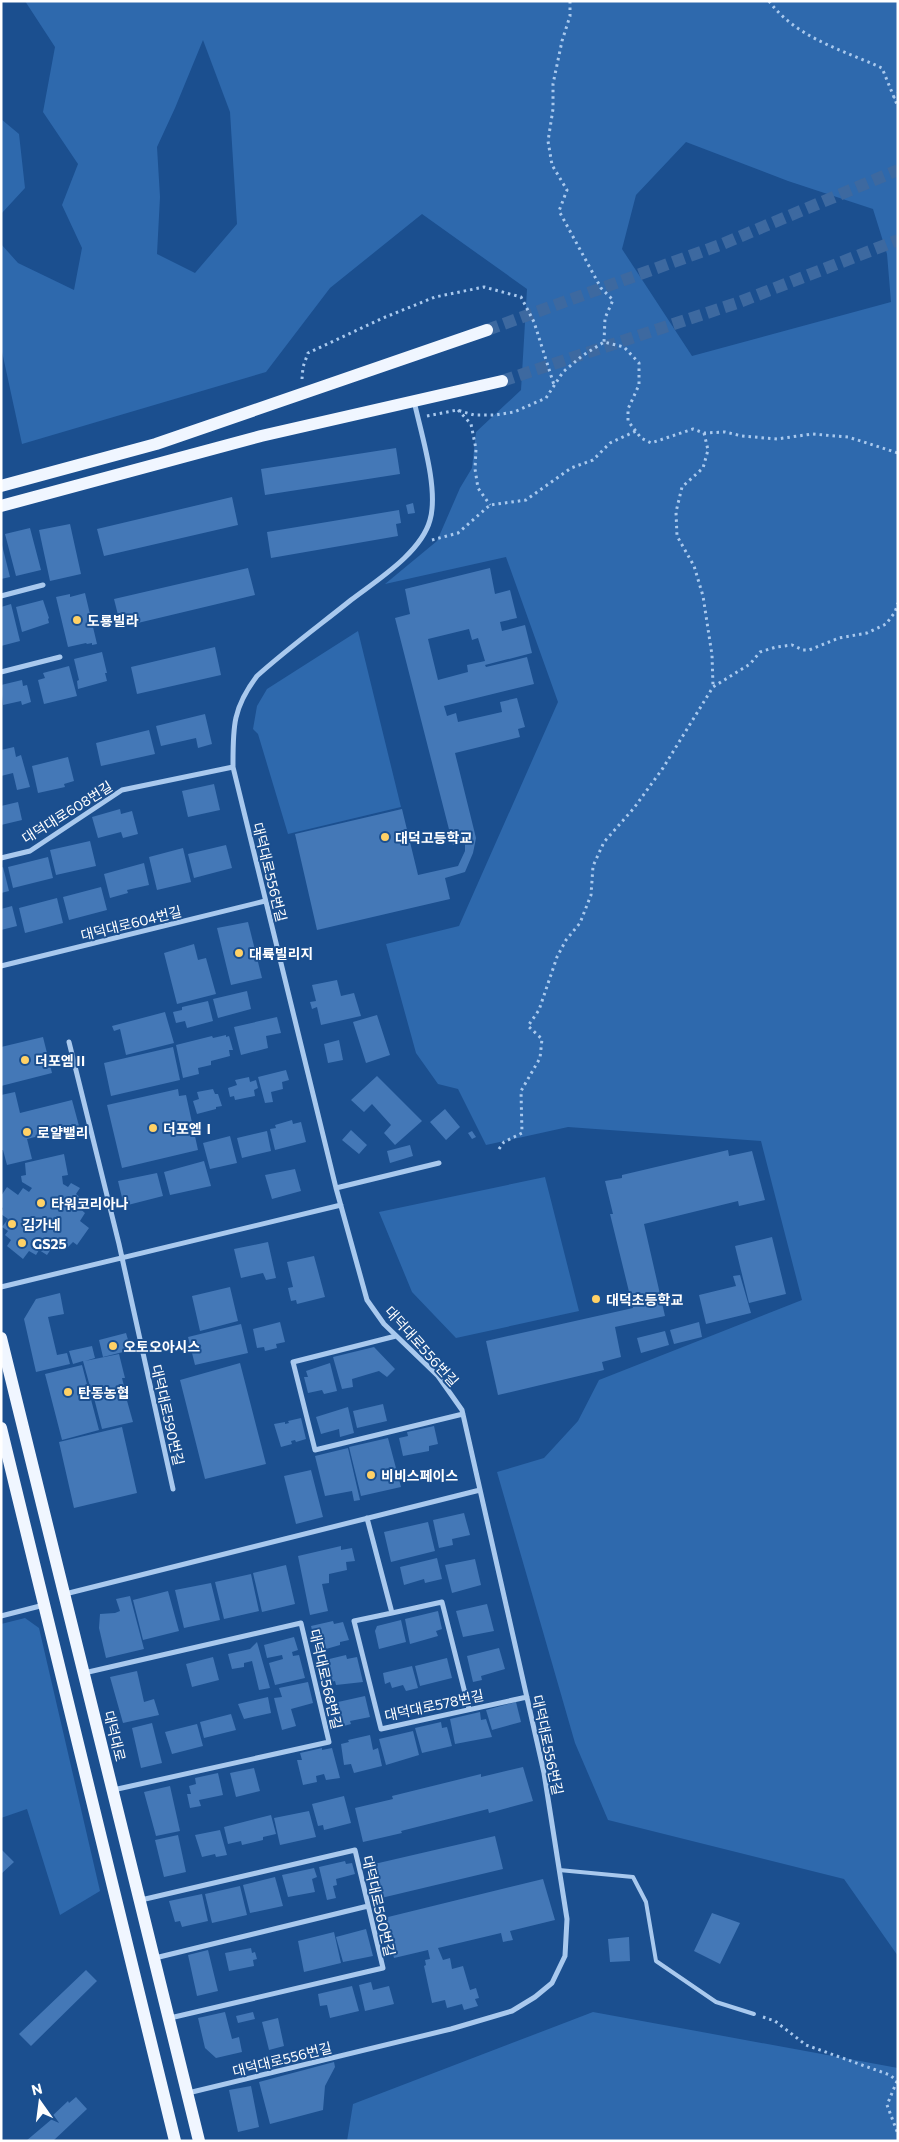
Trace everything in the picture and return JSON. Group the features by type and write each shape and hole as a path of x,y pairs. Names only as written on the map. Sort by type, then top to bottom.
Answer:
{"main road":[{"path":"1,486 156,444 487,330"},
{"path":"1,506 261,436 502,381"},
{"name":"대덕대로","path":"1,1338 200,2141"},
{"path":"1,1428 175,2141"}],"street":[{"name":"대덕대로556번길","path":"188,2093 452,2029 512,2010 535,1997 552,1983 565,1956 567,1919 544,1773 463,1414 438,1376 384,1324 367,1300 336,1188 233,767 232,727 235,714 248,688 257,676 384,575 424,535 430,520 432,491 413,400"},
{"path":"1,596 43,585"},
{"path":"1,672 60,657"},
{"name":"대덕대로608번길","path":"1,858 30,851 122,790 233,767"},
{"name":"대덕대로604번길","path":"1,966 265,901"},
{"name":"대덕대로590번길","path":"69,1042 122,1259 173,1488"},
{"path":"336,1188 440,1162"},
{"path":"1,1287 341,1205"},
{"path":"396,1336 293,1362 315,1450 463,1414"},
{"path":"64,1594 480,1490"},
{"path":"367,1518 392,1613 442,1602 469,1709"},
{"path":"1,1616 45,1605"},
{"name":"대덕대로578번길","path":"392,1613 354,1621 381,1729 527,1697"},
{"name":"대덕대로568번길","path":"84,1673 301,1623 329,1742 113,1790"},
{"name":"대덕대로560번길","path":"140,1900 355,1850 383,1968 169,2018"},
{"path":"154,1958 368,1906"}],"lane":[{"path":"559,1870 634,1877 646,1902 656,1961 716,2002 754,2014"}],"path":[{"path":"570,1 570,16 553,84 553,109 548,141 552,165 567,190 559,211 602,288 613,300 605,318 604,342"},
{"path":"769,1 795,27 824,43 882,68 898,107"},
{"path":"893,98 898,93"},
{"path":"304,392 302,377 308,353 435,297 484,287 521,298 534,322 554,386"},
{"path":"424,417 457,410 474,415 495,415 514,412 546,398 564,372 582,356 604,342 624,347 639,363 639,385 628,409 628,421 641,438 651,443 693,429 704,433 725,432 742,436 777,439 812,434 848,437 898,453"},
{"path":"457,410 471,424 476,449 475,469 478,488 490,505"},
{"path":"414,547 458,533 490,505 526,500 571,468 593,460 610,443 636,431"},
{"path":"704,433 708,450 703,468 682,487 676,512 677,536 694,566 703,596 712,655 713,687"},
{"path":"499,1150 504,1142 522,1133 522,1091 540,1058 542,1039 528,1026 539,1010 557,957 566,940 580,923 591,895 593,866 600,850 604,842 634,808 663,768 713,687 750,664 760,652 792,645 803,650 809,650 839,638 867,633 886,624 895,612 898,603"},
{"path":"754,2014 775,2021 806,2045 890,2075 897,2082 888,2104 898,2134"}],"shaded area":[{"path":"25,1 898,1 898,1956 844,1879 608,1820 575,1743 497,1472 544,1458 578,1421 599,1380 802,1300 761,1141 568,1127 486,1145 458,1089 438,1084 416,1053 386,944 459,926 558,702 506,557 385,584 437,541 460,488 472,468 476,432 521,390 527,289 422,214 330,288 266,372 22,444 1,347 1,244 18,263 74,290 82,248 62,205 78,164 43,112 55,47","holes":["203,40 230,112 237,224 195,273 157,254 160,197 157,147","686,142 788,181 873,209 887,254 891,302 692,356 622,249 636,195"]},
{"path":"1,119 19,134 25,188 1,214"},
{"path":"358,631 401,807 288,834 258,734 253,729 257,706 267,689"},
{"path":"545,1177 579,1311 456,1338 412,1292 379,1212"},
{"path":"25,1618 39,1628 100,1891 60,1915 27,1809 1,1818 1,1624"},
{"path":"593,2012 898,2068 898,2141 347,2141 353,2104"}],"building":[{"path":"396,448 400,474 265,495 261,469"},
{"path":"232,497 238,525 104,556 97,529"},
{"path":"413,503 415,513 408,514 406,505"},
{"path":"399,510 401,523 396,524 398,536 271,558 267,532"},
{"path":"70,524 81,574 50,581 39,530"},
{"path":"30,528 41,570 16,576 5,534"},
{"path":"1,541 10,577 1,579"},
{"path":"248,568 255,595 121,627 114,599"},
{"path":"490,568 495,594 510,590 517,618 500,622 502,631 525,625 532,653 485,665 486,667 527,657 534,684 444,706 447,716 456,713 458,722 502,712 500,702 517,698 525,727 518,729 520,737 455,753 476,838 473,853 465,872 445,878 450,899 317,930 295,834 402,809 418,875 458,866 465,851 465,841 453,845 395,618 410,614 405,589","holes":["469,629 472,640 478,638 485,661 467,665 468,672 438,680 428,639"]},
{"name":"도룡빌라","path":"85,593 97,644 86,643 68,647 56,597 70,594 70,597"},
{"path":"43,600 49,623 22,632 16,607"},
{"path":"11,604 20,641 1,646 1,607"},
{"path":"215,647 221,675 137,694 131,667"},
{"path":"102,652 107,681 78,689 77,681 79,680 74,659"},
{"path":"69,666 77,696 44,704 38,680 45,678 43,673"},
{"path":"22,680 23,686 27,685 31,702 22,705 21,701 3,705 1,685"},
{"path":"205,714 212,744 198,748 196,738 161,746 156,726"},
{"path":"149,730 155,754 101,766 96,743"},
{"path":"14,747 16,757 21,755 30,787 17,790 13,773 1,776 1,750"},
{"path":"68,757 74,781 64,784 65,787 38,793 32,766"},
{"path":"214,784 220,810 188,817 182,791"},
{"path":"18,802 22,820 1,825 1,806"},
{"path":"120,809 121,814 132,811 138,834 123,838 121,832 98,838 92,817"},
{"path":"90,841 96,866 56,875 50,850"},
{"path":"226,845 232,868 194,878 188,854"},
{"path":"183,848 191,882 157,890 149,857"},
{"path":"48,857 53,878 13,888 8,867"},
{"path":"144,863 149,885 127,890 128,893 110,898 104,874"},
{"path":"3,867 9,891 1,893 1,868"},
{"path":"101,887 107,910 69,920 63,897"},
{"path":"57,898 63,923 25,933 19,908"},
{"path":"12,906 17,926 1,930 1,909"},
{"name":"대륙빌리지","path":"248,922 262,978 231,985 217,928"},
{"path":"194,944 198,960 206,958 216,994 177,1004 164,953"},
{"path":"337,980 341,996 354,993 361,1016 321,1025 317,1007 312,1009 310,1002 316,1001 312,985"},
{"path":"247,991 251,1009 218,1018 213,999"},
{"path":"208,1001 213,1021 187,1028 185,1021 176,1023 173,1012 182,1010 182,1007"},
{"path":"165,1012 174,1043 126,1055 120,1029 114,1031 112,1026"},
{"path":"377,1015 390,1055 366,1063 353,1022"},
{"path":"277,1017 281,1033 266,1036 268,1048 241,1055 234,1027"},
{"path":"226,1035 226,1037 229,1036 233,1050 229,1050 230,1056 211,1061 211,1065 198,1068 199,1074 183,1078 176,1045 212,1036 213,1038"},
{"name":"더포엠Ⅱ","path":"43,1037 52,1073 1,1086 1,1047"},
{"path":"339,1040 343,1060 328,1063 324,1044"},
{"path":"173,1047 180,1080 111,1096 104,1063"},
{"path":"286,1070 289,1080 282,1082 283,1089 271,1092 273,1102 265,1103 258,1077"},
{"path":"377,1076 422,1121 395,1145 384,1133 391,1125 372,1104 364,1112 351,1100"},
{"path":"249,1077 250,1082 256,1080 258,1088 254,1090 255,1096 235,1100 234,1096 230,1097 228,1088 237,1085 235,1080"},
{"name":"더포엠Ⅰ","path":"178,1089 179,1096 186,1095 198,1150 122,1168 107,1105"},
{"path":"213,1089 215,1094 218,1094 222,1106 197,1114 193,1101 199,1099 197,1092"},
{"name":"로얄밸리","path":"15,1092 20,1113 72,1100 79,1126 27,1139 32,1159 7,1165 3,1150 1,1150 1,1095"},
{"path":"445,1109 460,1127 446,1140 430,1122"},
{"path":"292,1120 293,1124 301,1122 306,1142 275,1150 270,1129 276,1128 275,1125"},
{"path":"351,1130 367,1145 359,1154 342,1140"},
{"path":"267,1131 271,1151 242,1158 237,1138"},
{"path":"472,1131 476,1137 472,1139 468,1133"},
{"path":"230,1136 237,1163 210,1169 203,1143"},
{"path":"410,1145 413,1156 390,1163 387,1151"},
{"path":"728,1150 729,1156 752,1151 765,1200 739,1206 738,1201 644,1224 665,1316 615,1327 621,1357 602,1362 604,1370 498,1395 486,1341 633,1308 610,1214 613,1214 605,1181 622,1178 622,1175"},
{"name":"타워코리아나","path":"64,1154 68,1175 62,1176 63,1184 68,1187 71,1183 80,1188 76,1194 83,1200 78,1207 85,1213 80,1221 89,1228 77,1245 73,1242 68,1247 63,1244 60,1250 53,1246 47,1255 39,1250 36,1255 29,1251 23,1259 7,1246 11,1240 5,1235 8,1231 2,1227 8,1219 1,1214 3,1208 1,1207 1,1196 7,1187 18,1195 23,1188 29,1192 32,1188 22,1182 21,1176 26,1175 25,1163"},
{"path":"204,1161 211,1186 170,1195 164,1172"},
{"path":"295,1169 301,1191 272,1199 265,1175"},
{"path":"157,1173 163,1196 124,1206 118,1181"},
{"path":"772,1237 786,1294 749,1303 735,1246"},
{"path":"268,1242 276,1278 266,1280 263,1273 241,1278 234,1249"},
{"path":"314,1256 325,1297 297,1304 296,1300 291,1301 288,1288 293,1287 287,1262"},
{"path":"740,1275 751,1313 706,1324 699,1295 736,1286 733,1276"},
{"path":"230,1287 238,1321 200,1331 192,1296"},
{"path":"60,1293 64,1314 48,1317 57,1355 67,1353 70,1364 36,1372 24,1319 36,1299"},
{"path":"280,1322 285,1342 276,1344 277,1348 265,1351 264,1347 257,1348 253,1329"},
{"path":"699,1322 702,1337 674,1344 670,1330"},
{"path":"241,1324 248,1353 195,1365 188,1337"},
{"path":"665,1331 669,1345 641,1353 637,1338"},
{"path":"126,1333 131,1350 103,1357 99,1340"},
{"path":"92,1346 95,1358 85,1361 119,1354 125,1378 122,1378 124,1386 92,1394 83,1361 73,1364 69,1351"},
{"path":"374,1347 395,1369 387,1377 379,1371 352,1379 353,1387 342,1389 333,1357"},
{"path":"240,1363 266,1464 205,1479 180,1380"},
{"path":"330,1363 337,1391 324,1394 322,1390 308,1393 304,1377 308,1377 306,1371"},
{"path":"82,1365 99,1430 62,1440 45,1374"},
{"path":"124,1390 133,1422 102,1429 94,1398"},
{"path":"383,1404 387,1421 357,1428 353,1411"},
{"path":"348,1407 354,1433 340,1437 339,1429 321,1434 316,1417"},
{"path":"301,1418 306,1439 296,1442 295,1440 291,1441 292,1444 281,1447 274,1424 285,1422 285,1424 289,1423 288,1421"},
{"path":"434,1426 438,1444 429,1446 429,1451 403,1456 399,1438 408,1436 407,1432"},
{"path":"122,1427 137,1493 74,1508 59,1442"},
{"path":"388,1438 401,1487 361,1496 349,1447"},
{"path":"348,1448 360,1500 354,1501 352,1491 325,1496 315,1456"},
{"path":"311,1470 323,1517 296,1524 284,1476"},
{"path":"464,1513 470,1535 452,1539 453,1545 439,1548 433,1520"},
{"path":"428,1522 435,1551 391,1562 384,1532"},
{"path":"341,1546 341,1550 352,1548 355,1561 346,1562 347,1570 329,1574 329,1583 322,1584 328,1611 310,1615 298,1556"},
{"path":"437,1558 442,1579 425,1583 424,1579 404,1585 400,1567"},
{"path":"475,1559 481,1585 452,1593 445,1565"},
{"path":"286,1565 295,1604 262,1612 253,1573"},
{"path":"251,1574 259,1611 224,1619 215,1582"},
{"path":"211,1583 220,1620 184,1628 175,1590"},
{"path":"168,1591 179,1631 143,1640 133,1600"},
{"path":"130,1596 144,1649 106,1658 99,1628 100,1614 120,1611 116,1599"},
{"path":"487,1604 494,1631 463,1637 456,1611"},
{"path":"438,1611 442,1629 436,1631 438,1636 410,1644 405,1619"},
{"path":"401,1620 406,1642 379,1649 375,1631 377,1626"},
{"path":"333,1621 334,1624 343,1622 349,1640 326,1649 327,1653 318,1655 311,1626"},
{"path":"294,1637 298,1650 292,1652 293,1656 299,1655 305,1678 275,1685 269,1663 283,1659 282,1655 267,1658 264,1645"},
{"path":"257,1642 270,1688 259,1690 252,1661 244,1663 244,1667 232,1669 228,1654 250,1649"},
{"path":"499,1648 505,1669 481,1676 482,1680 473,1682 467,1656"},
{"path":"346,1655 347,1659 357,1657 363,1682 336,1685 335,1681 326,1683 321,1661"},
{"path":"213,1657 219,1680 192,1687 186,1664"},
{"path":"447,1658 452,1678 420,1686 415,1666"},
{"path":"412,1666 418,1688 406,1691 403,1685 392,1688 390,1682 385,1684 383,1673"},
{"path":"137,1671 144,1702 154,1699 159,1715 123,1723 110,1677"},
{"path":"308,1682 313,1703 291,1709 296,1726 282,1730 274,1698 282,1697 279,1688"},
{"path":"365,1696 370,1717 350,1721 351,1724 336,1728 329,1704"},
{"path":"268,1697 271,1713 244,1719 238,1704"},
{"path":"516,1702 521,1722 492,1730 486,1710"},
{"path":"480,1712 481,1720 486,1719 492,1737 455,1744 450,1719"},
{"path":"231,1714 236,1730 204,1738 200,1722"},
{"path":"441,1722 442,1728 447,1727 452,1746 422,1753 415,1728"},
{"path":"152,1723 162,1763 141,1768 132,1728"},
{"path":"197,1724 203,1746 172,1754 165,1732"},
{"path":"413,1731 419,1755 386,1765 379,1739"},
{"path":"370,1735 373,1750 378,1748 382,1766 354,1773 351,1764 344,1765 341,1744 349,1742 348,1740"},
{"path":"322,1748 322,1750 332,1748 340,1778 326,1780 324,1774 316,1776 317,1782 303,1785 297,1760 302,1760 300,1753"},
{"path":"523,1767 533,1801 489,1813 488,1809 363,1842 355,1808 393,1799 392,1796 481,1774 481,1777"},
{"path":"254,1768 260,1791 236,1797 230,1773"},
{"path":"218,1773 223,1795 199,1800 201,1806 190,1808 187,1794 191,1794 189,1786 196,1784 195,1778"},
{"path":"170,1786 180,1831 156,1836 144,1792"},
{"path":"344,1796 351,1823 324,1830 323,1825 318,1826 312,1804"},
{"path":"309,1811 316,1837 280,1845 274,1818"},
{"path":"271,1815 276,1834 263,1837 263,1840 242,1845 241,1841 228,1844 224,1827"},
{"path":"220,1830 227,1855 216,1857 215,1854 202,1857 195,1835"},
{"path":"178,1835 186,1872 164,1877 155,1840"},
{"path":"495,1836 503,1869 377,1899 370,1865"},
{"path":"1,1849 14,1862 1,1874"},
{"path":"345,1861 346,1864 352,1863 355,1874 336,1879 337,1885 333,1886 336,1898 327,1900 319,1867"},
{"path":"314,1868 317,1877 312,1879 315,1892 288,1897 282,1875"},
{"path":"275,1877 283,1906 250,1913 243,1885"},
{"path":"543,1879 555,1920 510,1931 513,1940 503,1942 501,1933 438,1948 443,1960 450,1958 452,1969 463,1966 470,1990 476,1988 479,1998 475,1999 478,2006 464,2010 462,2004 447,2008 445,2000 432,2003 424,1966 426,1965 425,1960 430,1959 428,1950 394,1958 384,1918"},
{"path":"240,1886 247,1915 212,1923 205,1894"},
{"path":"202,1894 208,1921 182,1927 180,1921 175,1922 169,1901"},
{"path":"712,1913 740,1923 720,1964 694,1951"},
{"path":"366,1929 373,1956 343,1962 336,1937"},
{"path":"334,1932 341,1963 304,1972 298,1941"},
{"path":"629,1937 630,1961 610,1962 608,1939"},
{"path":"251,1948 252,1953 255,1952 257,1959 253,1960 254,1966 229,1971 225,1953"},
{"path":"208,1950 218,1991 197,1996 188,1955"},
{"path":"86,1970 97,1981 31,2046 19,2034"},
{"path":"371,1982 373,1990 389,1986 394,2004 365,2011 359,1985"},
{"path":"352,1986 359,2011 330,2018 327,2005 320,2006 318,1994"},
{"path":"225,2012 232,2039 239,2037 242,2052 216,2058 205,2048 198,2018"},
{"path":"253,2012 255,2019 238,2023 236,2016"},
{"path":"278,2018 284,2046 269,2050 262,2022"},
{"path":"334,2062 335,2067 325,2086 323,2110 270,2124 259,2082"},
{"path":"251,2086 259,2127 238,2132 229,2090"},
{"path":"76,2097 87,2109 53,2141 26,2141 52,2119 50,2118 68,2101 69,2103"}],"tunnel":[{"path":"487,330 720,245 898,170"},
{"path":"502,381 737,303 898,240"}],"place":[{"name":"도룡빌라","path":"77,620"},
{"name":"대덕고등학교","path":"385,837"},
{"name":"대륙빌리지","path":"239,953"},
{"name":"더포엠Ⅱ","path":"25,1060"},
{"name":"더포엠Ⅰ","path":"153,1128"},
{"name":"로얄밸리","path":"27,1132"},
{"name":"타워코리아나","path":"41,1203"},
{"name":"김가네","path":"12,1224"},
{"name":"GS25","path":"22,1243"},
{"name":"대덕초등학교","path":"596,1299"},
{"name":"오토오아시스","path":"113,1346"},
{"name":"탄동농협","path":"68,1392"},
{"name":"비비스페이스","path":"371,1475"}]}
